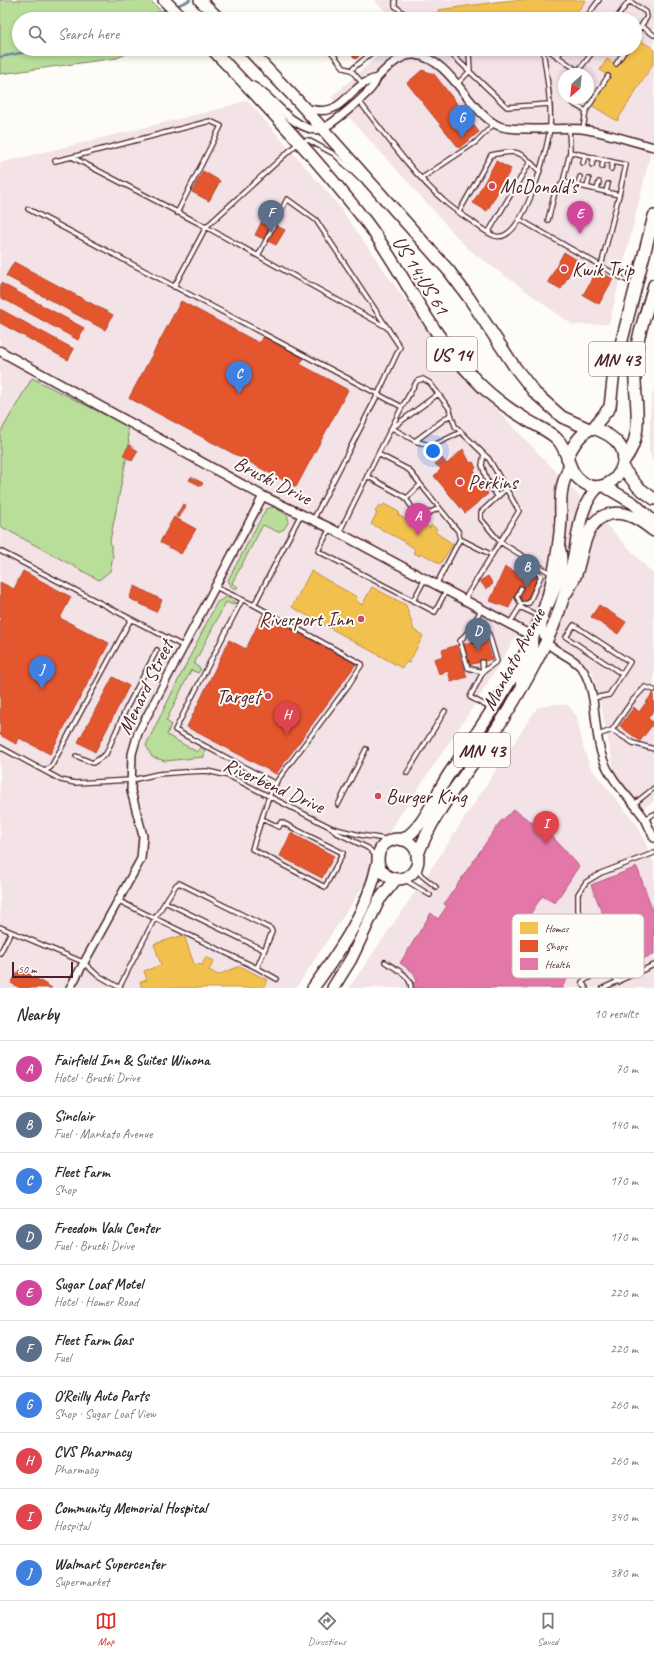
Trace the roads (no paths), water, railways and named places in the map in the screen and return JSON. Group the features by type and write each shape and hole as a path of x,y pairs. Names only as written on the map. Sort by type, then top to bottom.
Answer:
{"main road":[{"path":"164,0 176,12"},
{"path":"200,0 212,12"},
{"name":"US 14","path":"219,56 298,142"},
{"name":"US 14","path":"255,56 302,106 379,192"},
{"name":"US 14;US 61","path":"298,142 366,222 395,265 429,323 456,359 480,385 525,420 559,440 576,478 584,484 601,486 633,503 654,522"},
{"name":"US 14;US 61","path":"379,192 449,271 534,393 562,416 614,438 622,452 622,465 638,487 654,499"},
{"name":"MN 43","path":"591,428 604,416 610,407 614,371 654,216"},
{"name":"MN 43","path":"622,465 630,453 639,423 635,362 640,333 653,292"},
{"path":"568,462 573,446 591,428"},
{"name":"Mankato Avenue","path":"313,988 337,955 358,921 373,882 382,847 413,832 422,821 448,776 492,709 532,636 553,575 559,542 561,490 568,462"},
{"path":"601,486 616,478 622,465"},
{"name":"Mankato Avenue","path":"333,988 354,954 379,900 399,879 412,873 428,832 438,813 488,743 545,642 564,596 574,558 582,513 588,498 601,486"},
{"path":"564,596 576,575 588,533 601,516 612,513 626,514 654,531"},
{"path":"397,840 412,845 417,861"},
{"path":"378,860 383,873 399,879"}],"street":[{"path":"302,106 316,111 331,110 363,84 377,78 407,56"},
{"path":"419,56 431,61 444,71 500,127 583,129 654,147"},
{"path":"242,80 256,87 280,111 299,124 316,130 322,128 358,100 374,86 377,78"},
{"name":"Bruski Drive","path":"0,351 263,496 330,528 532,636"},
{"name":"Menard Street","path":"70,988 140,858 143,836 131,791 132,754 138,733 263,496"},
{"path":"559,542 563,552 562,566 559,581 543,622 545,642 582,669 590,684 593,698 596,736 603,760 618,786 645,819 654,838"},
{"path":"508,710 510,702 532,655 534,645 532,636"}],"lane":[{"path":"396,0 395,6 402,12"},
{"path":"591,12 600,0"},
{"path":"621,12 629,1 646,12 648,17 642,25"},
{"path":"642,27 654,35"},
{"path":"335,56 344,68 351,70 363,84"},
{"path":"351,70 368,56"},
{"path":"454,56 507,107 550,104"},
{"path":"457,84 470,71 469,56"},
{"path":"358,100 422,178 444,202 488,233 496,237 504,237 511,232 533,194 550,128 550,104 544,56"},
{"path":"581,68 589,56"},
{"path":"616,64 621,56"},
{"path":"557,57 571,68"},
{"path":"583,129 586,111 608,76"},
{"path":"574,104 586,111"},
{"path":"55,161 210,121 221,126 177,213"},
{"path":"422,178 476,142 495,123"},
{"path":"548,220 555,192 563,182 570,152 569,128"},
{"path":"174,287 206,227 298,142 308,140 325,148 343,162 366,185 379,192"},
{"path":"459,212 491,155 513,151 524,154 539,171"},
{"path":"570,152 626,165 601,266"},
{"path":"584,163 585,155"},
{"path":"72,157 206,227 389,329"},
{"path":"592,165 594,158"},
{"path":"602,167 603,160"},
{"path":"488,233 530,162"},
{"path":"611,169 612,162"},
{"path":"578,185 580,177"},
{"path":"587,187 589,179"},
{"path":"563,182 619,195"},
{"path":"597,190 599,182"},
{"path":"606,192 608,184"},
{"path":"258,256 287,199 316,220 389,329 400,348 313,520"},
{"path":"28,209 402,407"},
{"path":"519,219 637,285"},
{"path":"339,533 402,407 417,381 420,379 430,383 449,408 450,415 455,426 489,459 519,511 464,600"},
{"path":"392,428 438,394"},
{"path":"415,440 450,415"},
{"path":"392,428 415,440 432,446 461,432"},
{"path":"378,454 409,470 458,531 460,539 436,585"},
{"path":"484,454 482,465 487,481"},
{"path":"367,476 406,499 411,506"},
{"path":"406,499 420,485"},
{"path":"490,486 498,496"},
{"path":"506,489 481,512 481,519 500,542 553,575"},
{"path":"423,512 429,513 439,508"},
{"path":"254,605 301,514"},
{"path":"330,528 318,551 435,612 446,590"},
{"path":"460,539 492,555"},
{"path":"0,551 183,646"},
{"path":"535,572 538,566"},
{"path":"521,606 529,603 541,576 530,570 526,578"},
{"path":"413,600 425,579"},
{"path":"214,587 254,605 362,664 348,686 276,784 269,796 252,849 325,887 343,853 281,822 279,827 262,819"},
{"path":"521,588 517,597 521,606 540,616"},
{"path":"510,624 521,606 523,599"},
{"path":"242,600 175,730 276,784"},
{"path":"481,608 471,628 460,641 468,668 483,672"},
{"path":"45,771 51,767 131,619"},
{"path":"593,698 609,695 630,662 574,625 566,637 622,674"},
{"path":"471,628 475,641"},
{"path":"471,628 489,634 497,661 483,672 470,697 492,709"},
{"path":"76,756 93,763 106,754 126,709 157,650"},
{"path":"482,662 483,672"},
{"path":"596,736 612,730 632,701 645,687 654,690"},
{"path":"407,773 445,711"},
{"path":"612,730 633,743 654,749"},
{"name":"Riverbend Drive","path":"0,747 61,780 75,783 132,780 158,774 208,771 229,776 332,828 360,836 397,840"},
{"path":"338,805 366,749"},
{"path":"633,805 654,788"},
{"path":"645,819 654,814"},
{"name":"Riverbend Drive","path":"332,828 335,832 368,848 378,860"},
{"path":"580,914 578,910 578,894 586,882 602,873 654,853"},
{"path":"417,861 421,875 436,887"},
{"path":"399,879 430,895"},
{"path":"0,927 83,962 96,974 120,988 155,918 176,885 182,884 269,926 272,932 256,968"},
{"path":"117,900 277,979"},
{"path":"165,902 264,950"},
{"path":"0,951 11,932"},
{"path":"385,962 407,978 411,983 411,988"},
{"path":"644,970 654,965"},
{"path":"586,988 582,982 589,978"},
{"path":"615,978 619,982"},
{"path":"603,988 627,978"}],"waterway":[{"path":"174,7 190,0"},
{"path":"160,12 168,9"},
{"path":"0,57 12,55"}],"place":[{"name":"O'Reilly Auto Parts","path":"462,138"},
{"name":"McDonald's","path":"492,186"},
{"name":"Fleet Farm Gas","path":"271,233"},
{"name":"Sugar Loaf Motel","path":"580,234"},
{"name":"Kwik Trip","path":"564,269"},
{"name":"Fleet Farm","path":"239,394"},
{"name":"Perkins","path":"460,482"},
{"name":"Fairfield Inn & Suites Winona","path":"418,536"},
{"name":"Sinclair","path":"527,587"},
{"name":"Riverport Inn","path":"361,619"},
{"name":"Freedom Valu Center","path":"478,651"},
{"name":"Walmart Supercenter","path":"42,689"},
{"name":"Target","path":"268,696"},
{"name":"CVS Pharmacy","path":"287,735"},
{"name":"Burger King","path":"378,796"},
{"name":"Community Memorial Hospital","path":"546,844"}]}
